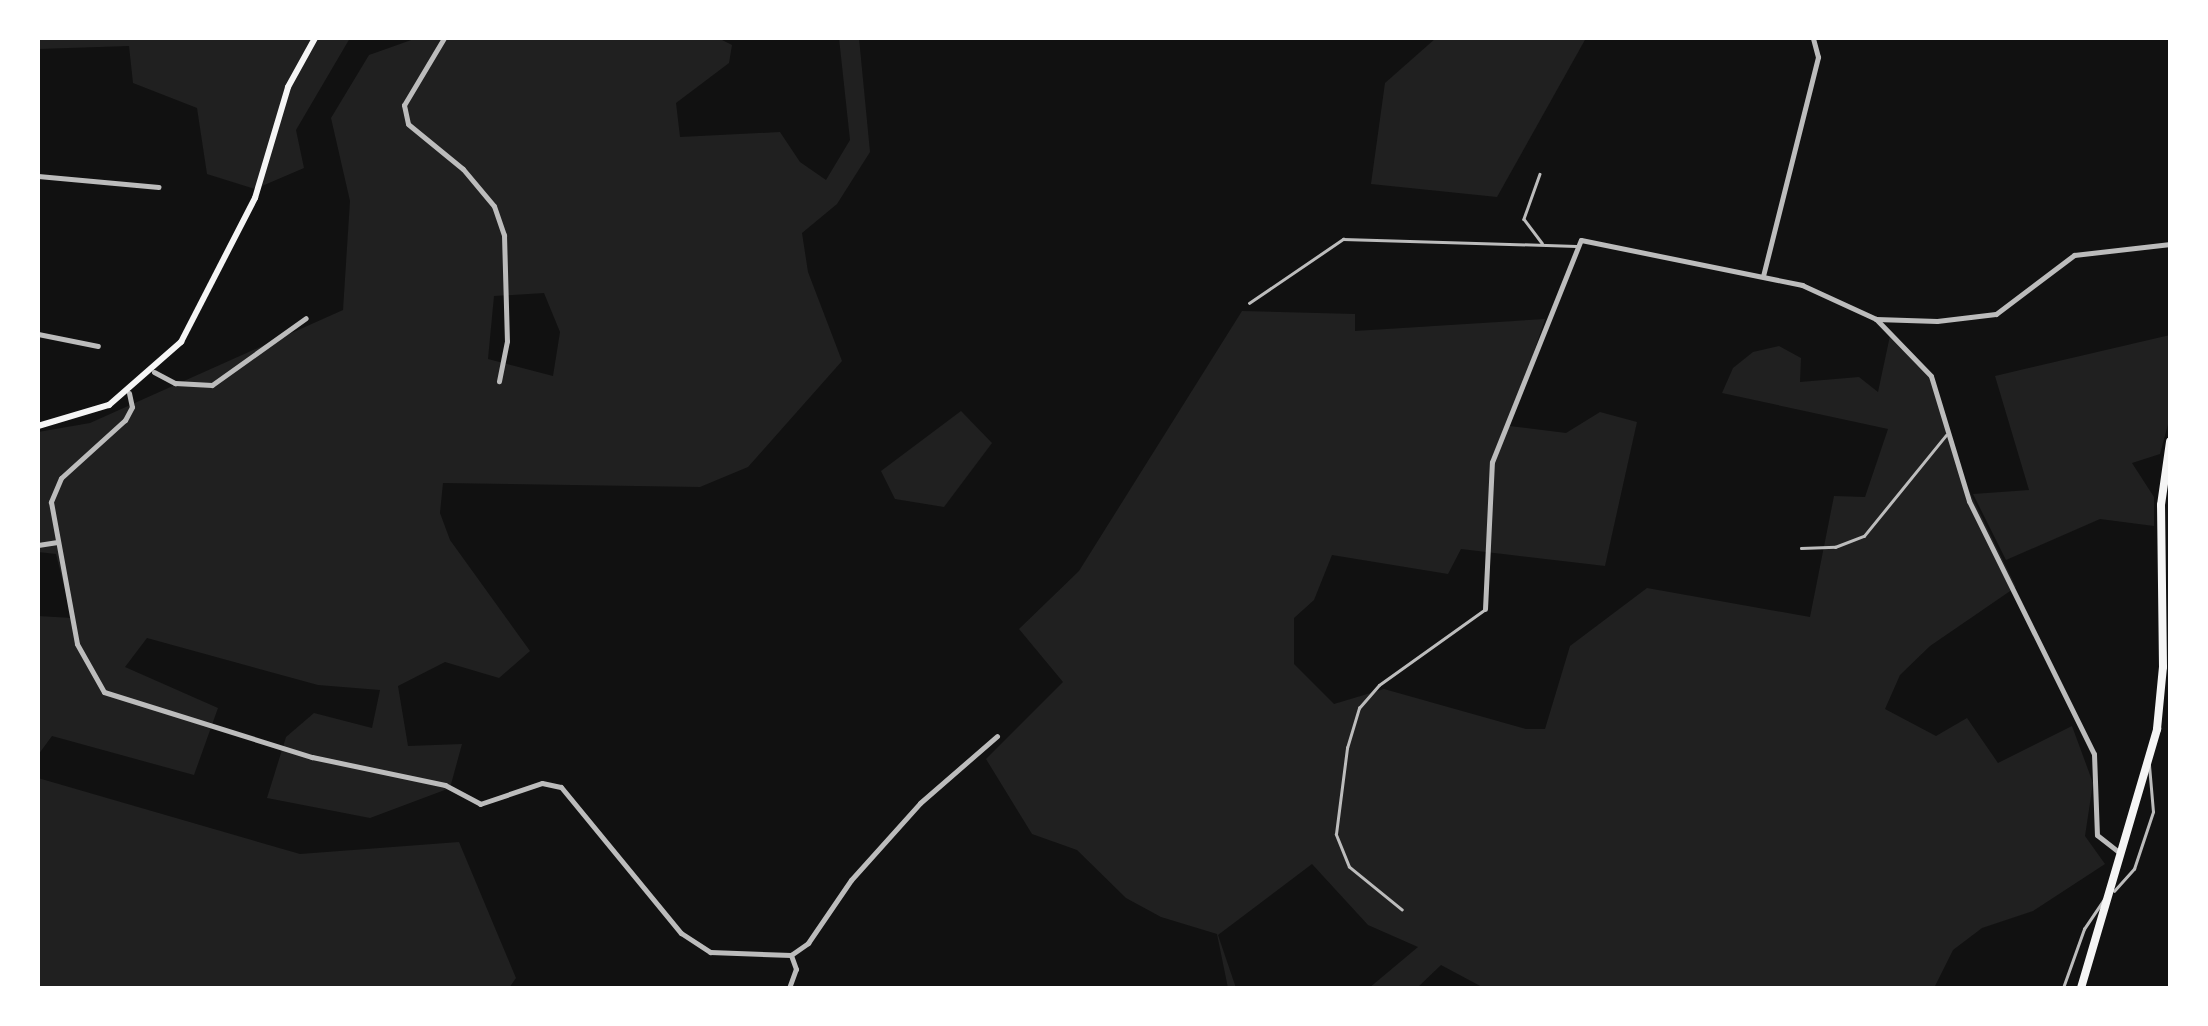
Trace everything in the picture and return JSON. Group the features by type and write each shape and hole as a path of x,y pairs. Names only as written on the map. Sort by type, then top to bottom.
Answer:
{"main road":[{"path":"38,426 81,418 129,393 154,372 185,336 220,274 262,180 290,80 314,38"},
{"path":"2080,988 2149,764 2162,694 2161,505 2170,442"}],"street":[{"path":"444,38 404,104 408,124 463,169 494,206 504,236 507,341 500,381"},
{"path":"1763,276 1818,57 1813,38"},
{"path":"38,176 158,188"},
{"path":"1485,610 1492,462 1576,246 1594,238 1670,260 1763,276 1876,319 1976,320 2012,305 2074,255 2170,244"},
{"path":"154,372 175,383 212,385 306,318"},
{"path":"1876,319 1931,376 1946,434 1974,510 2094,754 2098,836 2122,855"},
{"path":"38,334 98,346"},
{"path":"129,393 132,407 125,420 54,488 56,542 77,644 108,695 312,757 445,785 480,804 542,782 561,787 697,947 792,955 824,926 851,880 920,802 997,736"},
{"path":"38,545 56,542"},
{"path":"789,988 796,969 792,955"}],"lane":[{"path":"1540,174 1524,220 1543,244"},
{"path":"1248,303 1343,239 1576,246"},
{"path":"1801,548 1835,547 1864,536 1946,434"},
{"path":"1402,910 1348,867 1336,834 1347,748 1360,708 1378,685 1485,610"},
{"path":"2063,988 2084,929 2134,868 2144,842 2155,797 2149,764"}],"shaded area":[{"path":"38,38 350,38 296,130 304,168 255,189 207,174 197,108 133,83 129,46 38,49"},
{"path":"417,38 718,38 732,45 729,63 676,103 680,137 780,132 800,162 826,180 850,140 839,38 859,38 870,152 837,204 802,233 808,272 842,361 748,467 700,487 443,483 440,513 450,540 530,651 499,678 445,662 398,686 408,746 462,744 450,788 370,818 267,798 286,737 314,713 372,728 380,690 318,685 147,638 125,667 218,708 194,775 52,736 38,755 38,616 72,618 56,554 38,552 38,432 90,423 343,310 350,201 331,118 369,55","holes":["544,293 560,332 553,376 488,359 494,296"]},
{"path":"1436,38 1586,38 1497,197 1371,184 1385,83"},
{"path":"1242,311 1355,314 1355,331 1545,319 1509,426 1566,433 1600,412 1637,422 1605,566 1461,549 1448,574 1332,555 1314,600 1294,618 1294,664 1334,704 1384,689 1526,729 1545,729 1570,646 1647,588 1810,617 1834,496 1865,497 1888,429 1722,393 1733,368 1753,352 1779,346 1801,358 1800,382 1859,377 1878,392 1891,331 1931,379 1956,464 2016,587 1930,646 1900,675 1885,709 1936,736 1967,718 1998,763 2072,726 2093,783 2085,836 2105,864 2033,911 1982,928 1953,950 1934,988 1484,988 1441,965 1417,988 1369,988 1418,947 1368,925 1312,864 1218,935 1236,988 1228,988 1217,934 1161,917 1126,898 1077,850 1032,834 986,759 1063,682 1019,629 1079,571"},
{"path":"2170,335 2170,417 2160,454 2132,463 2154,497 2154,526 2100,519 2006,560 1973,494 2029,490 1995,376"},
{"path":"961,411 992,443 944,507 895,499 881,471"},
{"path":"38,778 300,854 459,842 516,978 509,988 38,988"}]}
